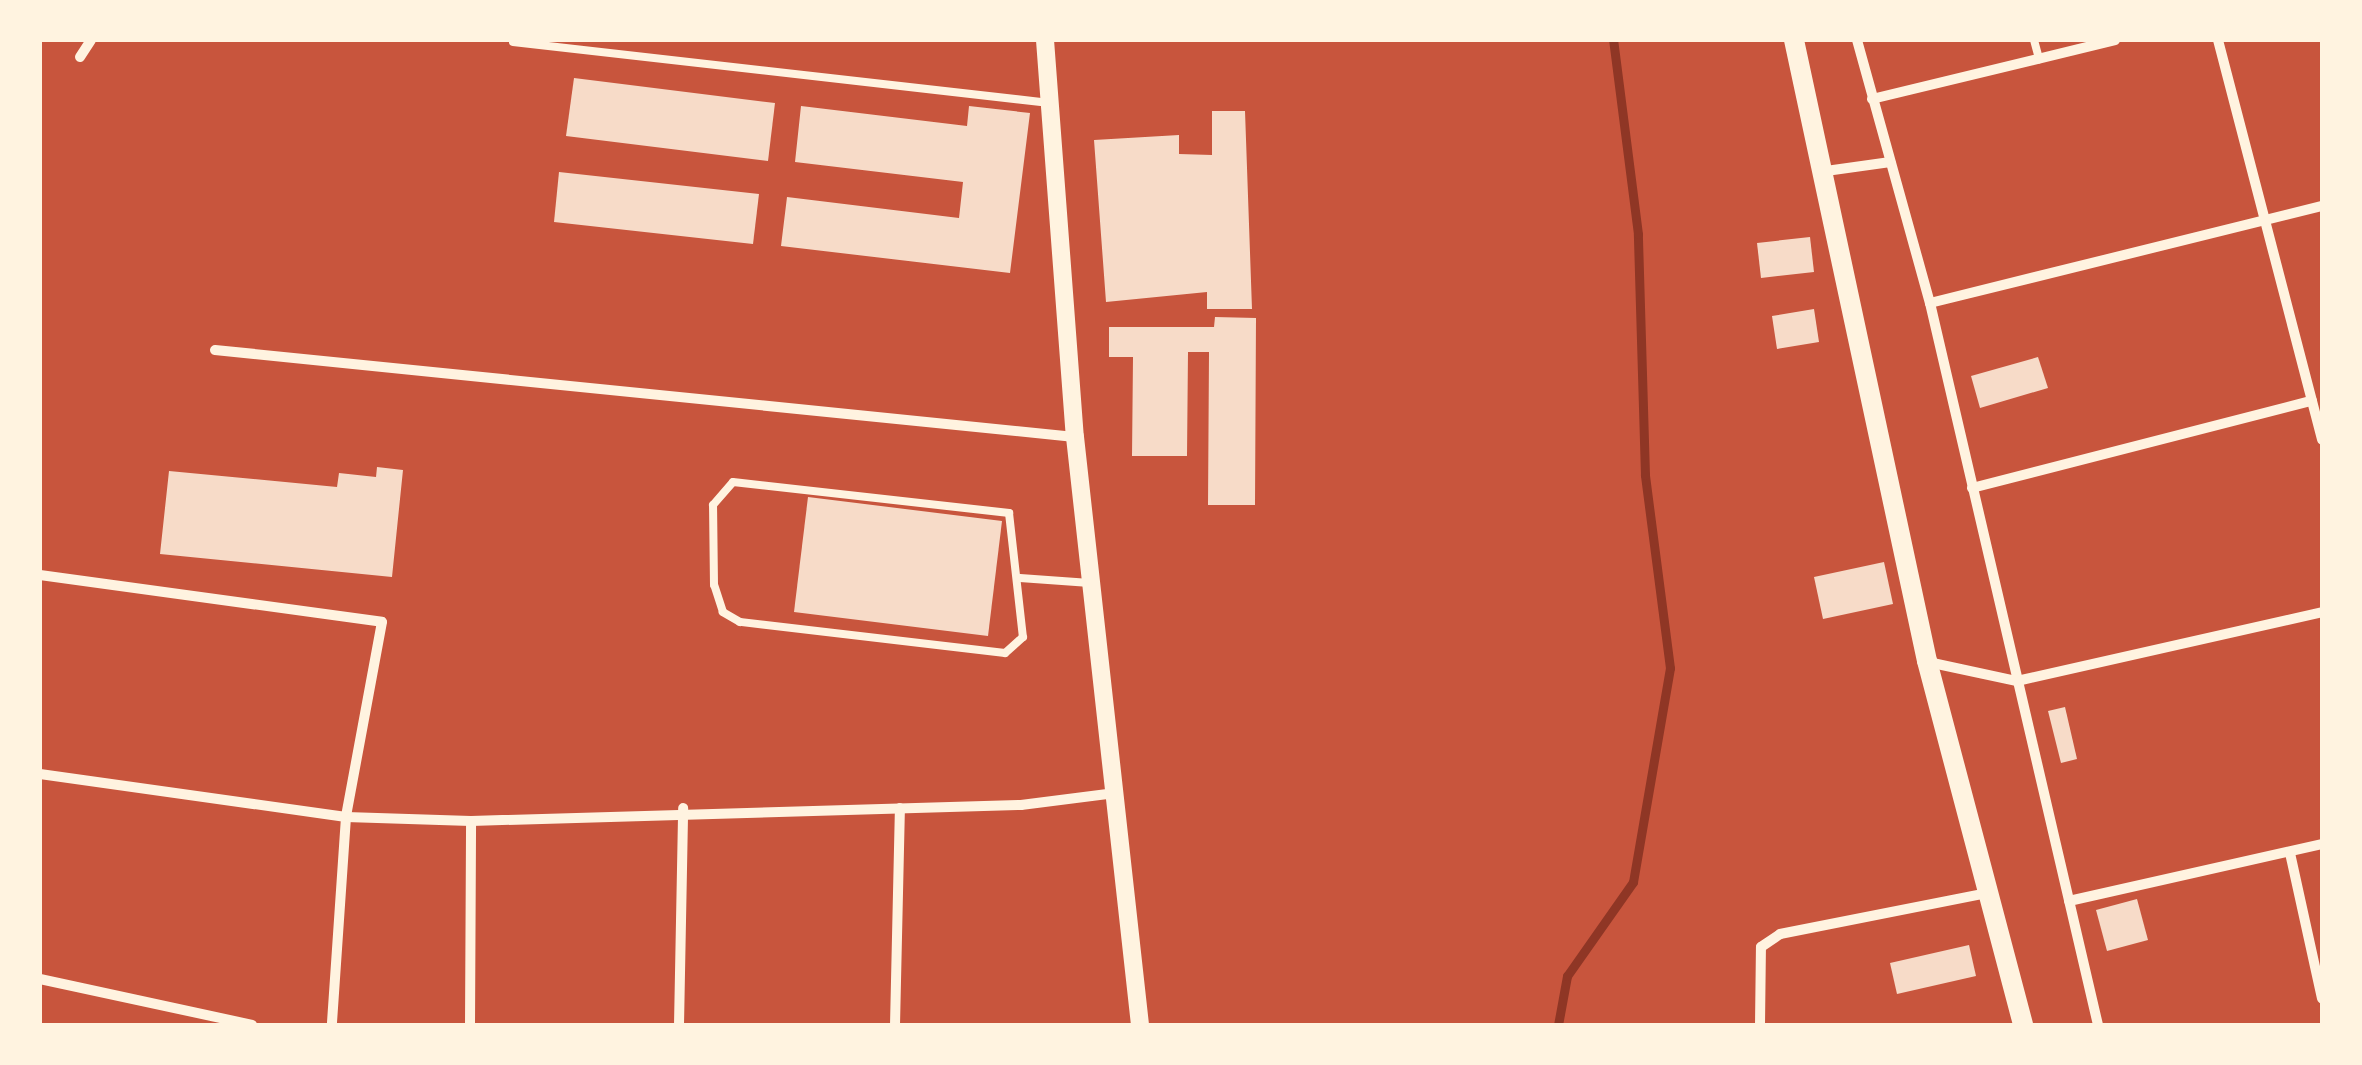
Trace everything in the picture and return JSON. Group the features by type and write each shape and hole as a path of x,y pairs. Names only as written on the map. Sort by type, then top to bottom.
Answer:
{"main road":[{"path":"1794,40 1826,171 1927,662 1992,892 2024,1025"}],"street":[{"path":"80,56 91,40"},
{"path":"1044,40 1075,437 1118,792 1140,1025"},
{"path":"1857,40 1930,303 2098,1025"},
{"path":"1872,99 2115,40"},
{"path":"2218,40 2322,440"},
{"path":"1826,171 1890,162"},
{"path":"1930,303 2322,206"},
{"path":"216,350 1075,437"},
{"path":"1972,488 2312,400"},
{"path":"40,575 382,622 346,817 332,1025"},
{"path":"1927,662 2017,682 2322,612"},
{"path":"40,774 346,817 471,821 684,808 900,808 1118,792"},
{"path":"679,1025 684,808"},
{"path":"896,1025 900,808"},
{"path":"470,1025 471,821"},
{"path":"2069,901 2322,844"},
{"path":"2290,853 2322,999"},
{"path":"1760,1025 1761,947 1780,934 1992,892"},
{"path":"40,979 252,1025"}],"lane":[{"path":"2034,40 2039,59"},
{"path":"513,42 1051,103"},
{"path":"732,482 999,509 1013,522 1020,578 1023,637 1006,652 740,622 717,603 713,504 732,482"},
{"path":"1020,578 1093,584"}],"building":[{"path":"574,78 775,103 768,161 566,136"},
{"path":"801,106 967,126 969,106 1030,113 1010,273 781,246 787,197 959,218 963,182 795,162"},
{"path":"1212,111 1245,111 1252,309 1207,309 1207,292 1106,302 1094,140 1179,135 1179,154 1212,155"},
{"path":"559,172 759,194 753,244 554,222"},
{"path":"1810,237 1814,272 1761,278 1757,243"},
{"path":"1814,309 1819,342 1777,349 1772,316"},
{"path":"1215,317 1256,318 1255,505 1208,505 1209,352 1188,352 1187,456 1132,456 1133,357 1109,357 1109,327 1214,327"},
{"path":"2038,357 2048,388 1980,408 1971,376"},
{"path":"377,467 403,470 392,577 160,554 169,471 337,487 339,473 376,477"},
{"path":"808,497 1002,521 988,636 794,612"},
{"path":"1884,562 1893,604 1823,619 1814,577"},
{"path":"2065,707 2077,759 2061,763 2048,711"},
{"path":"2137,899 2148,940 2107,951 2096,910"},
{"path":"1969,945 1976,976 1897,994 1890,963"}],"waterway":[{"path":"1558,1025 1567,976 1633,882 1670,668 1645,475 1638,234 1613,40"}]}
